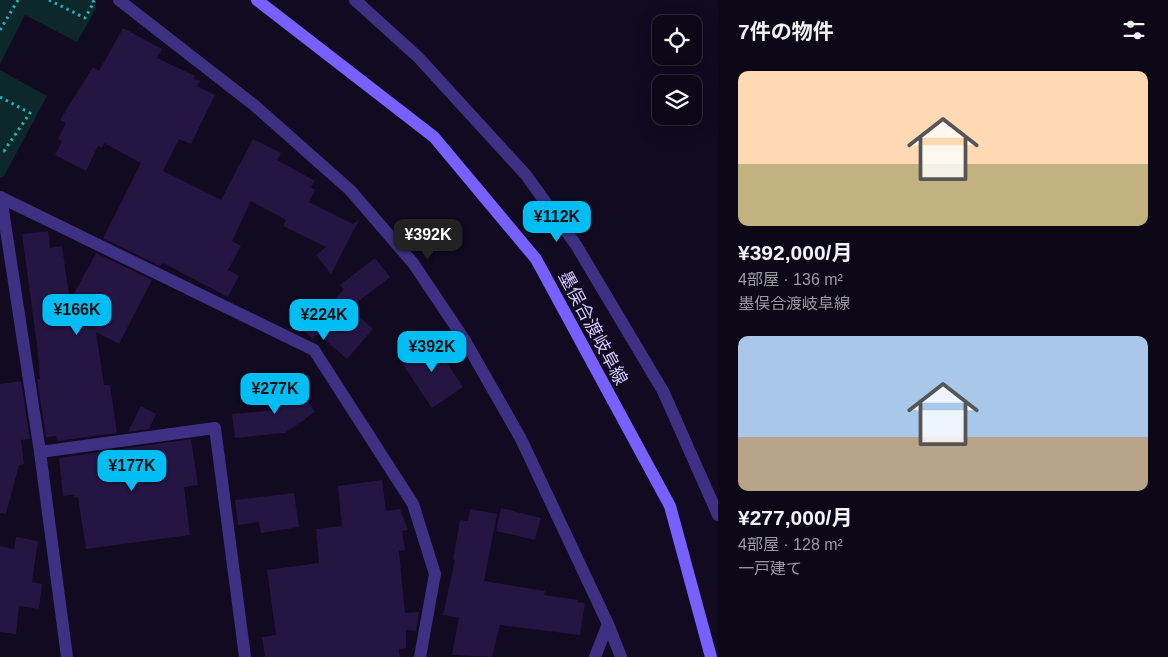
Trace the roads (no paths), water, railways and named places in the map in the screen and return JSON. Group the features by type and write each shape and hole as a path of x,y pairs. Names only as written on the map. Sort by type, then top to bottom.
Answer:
{"main road":[{"name":"墨俣合渡岐阜線","path":"257,0 434,137 536,259 670,506 710,657"}],"street":[{"path":"119,0 254,105 350,190 413,263 464,339 521,439 608,624 620,657"},
{"path":"355,0 418,57 526,175 576,245 663,391 718,515"},
{"path":"0,197 40,452 68,657"},
{"path":"0,197 314,350 413,504 435,574 420,657"},
{"path":"40,452 215,428 246,657"},
{"path":"595,657 608,624"}]}
